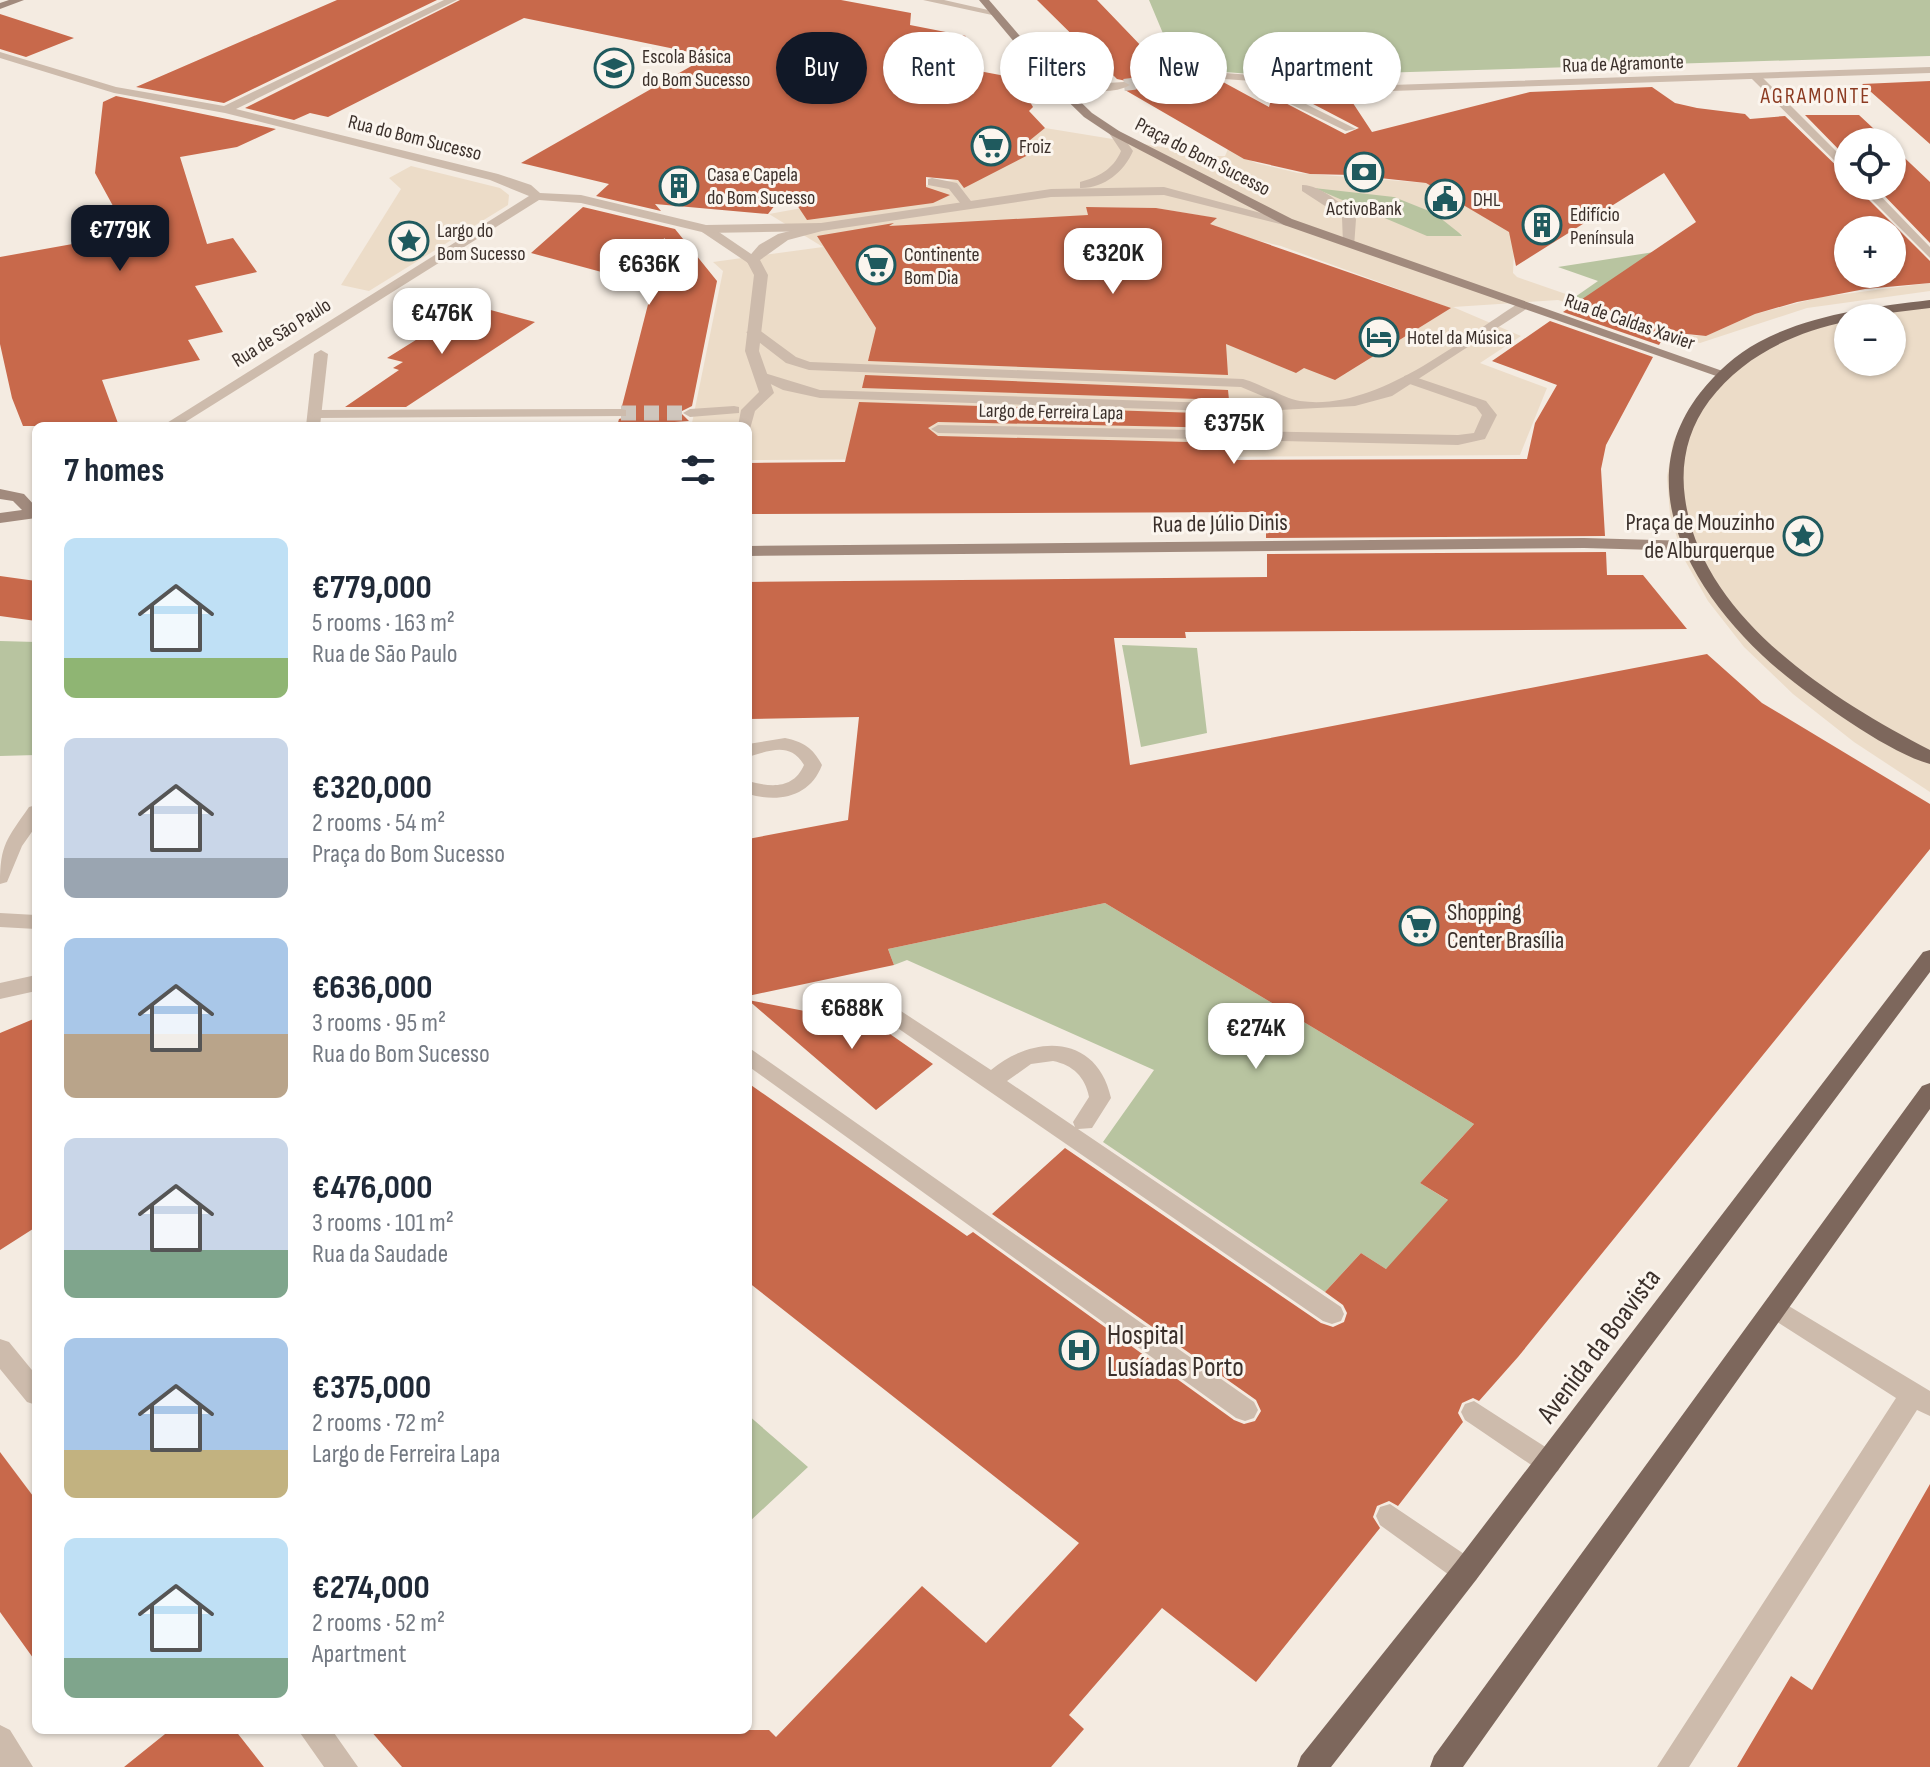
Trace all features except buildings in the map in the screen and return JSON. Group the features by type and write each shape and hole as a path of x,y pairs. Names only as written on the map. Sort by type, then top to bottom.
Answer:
{"main road":[{"path":"0,6 19,0"},
{"path":"984,0 1010,32"},
{"path":"1077,104 1115,133"},
{"name":"Praça do Bom Sucesso","path":"1115,133 1288,222 1524,306"},
{"path":"1930,304 1860,314 1791,333 1762,346 1724,374 1698,401 1676,446 1674,497 1692,546 1716,591 1756,638 1811,686 1881,733 1930,758"},
{"name":"Rua de Caldas Xavier","path":"1524,306 1724,374"},
{"path":"0,494 18,497 32,509"},
{"path":"0,518 32,513"},
{"name":"Rua de Júlio Dinis","path":"752,551 1584,543 1692,546"},
{"name":"Avenida da Boavista","path":"1312,1767 1549,1463 1930,957"},
{"path":"1445,1767 1930,1092"}],"street":[{"path":"225,110 452,0"},
{"path":"928,0 992,12"},
{"name":"Rua do Bom Sucesso","path":"0,55 114,90 225,110 494,177 527,188 537,196 581,199 706,229 821,227"},
{"name":"Rua de Agramonte","path":"1401,88 1930,70"},
{"path":"1756,77 1834,156"},
{"path":"1114,86 1124,85"},
{"path":"1298,104 1350,129"},
{"name":"Praça do Bom Sucesso","path":"821,227 1051,193 1101,181 1122,166 1127,151 1115,133"},
{"path":"932,182 953,186 968,205"},
{"path":"1306,188 1350,219 1349,244"},
{"name":"Praça do Bom Sucesso","path":"1051,193 1164,191 1288,222"},
{"name":"Rua de São Paulo","path":"175,422 537,196"},
{"path":"1878,200 1930,254"},
{"path":"753,260 764,248 783,237 821,227"},
{"path":"706,229 753,260 761,275 752,351 767,393 748,410 746,422"},
{"name":"Largo de Ferreira Lapa","path":"761,376 788,387 820,394 1244,408 1355,402 1387,393 1524,306"},
{"name":"Largo de Ferreira Lapa","path":"753,332 791,360 809,366 1243,383 1296,404"},
{"path":"321,354 315,420 621,413"},
{"name":"Largo de Ferreira Lapa","path":"938,429 1458,440 1480,436 1488,425 1490,415 1481,404 1409,379"},
{"path":"690,413 734,410"},
{"path":"752,749 785,744 803,750 813,765 811,774 800,785 788,790 761,792 752,789"},
{"path":"0,877 13,845 32,817"},
{"path":"0,920 32,922"},
{"path":"0,991 32,984"},
{"path":"878,1004 1332,1314"},
{"path":"991,1082 1016,1062 1031,1055 1065,1055 1081,1062 1092,1072 1100,1098 1084,1122"},
{"path":"752,1058 1245,1410"},
{"path":"1672,1767 1921,1399 1777,1309"},
{"path":"0,1350 32,1389"},
{"path":"1474,1412 1549,1463"},
{"path":"1390,1516 1466,1571"},
{"path":"316,1734 343,1767"},
{"path":"0,1740 18,1767"}],"green space":[{"path":"1149,0 1930,0 1930,56 1401,72 1401,32 1243,32 1243,73 1227,72 1227,32 1162,32"},
{"path":"1315,188 1375,193 1415,203 1433,211 1463,237 1397,236"},
{"path":"1667,250 1586,301 1575,297 1598,281 1558,267"},
{"path":"0,641 32,642 32,755 0,756"},
{"path":"1122,645 1197,648 1207,733 1141,747"},
{"path":"1105,903 1474,1124 1420,1183 1472,1215 1386,1269 1361,1253 1325,1292 1103,1142 1154,1070 907,960 894,965 888,949"},
{"path":"752,1418 808,1467 752,1519"}],"shaded area":[{"path":"1045,128 1217,156 1225,156 1228,149 1256,163 1298,173 1426,183 1528,242 1514,250 1513,273 1517,277 1684,335 1706,336 1755,314 1821,297 1930,283 1930,291 1807,308 1700,343 1666,337 1558,300 1453,307 1521,336 1480,363 1547,388 1520,455 752,460 752,422 692,422 723,271 713,262 823,247 769,214 988,174","holes":["1314,188 1394,197 1434,213 1463,236 1427,236","1086,207 1156,208 1215,218 1205,228 1281,246 1450,308 1395,343 1304,368 1227,337 879,333 825,248 1089,218"]},
{"name":"Largo do Bom Sucesso","path":"411,166 500,188 509,195 508,205 369,291 341,285 401,189 389,178"},
{"name":"Praça de Mouzinho de Alburquerque","path":"1930,300 1930,792 1854,742 1793,694 1744,647 1708,601 1683,557 1670,515 1667,477 1673,442 1689,410 1713,382 1781,338 1834,321 1834,376 1906,376 1905,304"}],"tunnel":[{"path":"1124,85 1130,84"},
{"path":"621,413 690,413"}],"place":[{"name":"Escola Básica do Bom Sucesso","path":"614,68"},
{"name":"Froiz","path":"991,146"},
{"name":"ActivoBank","path":"1364,172"},
{"name":"Casa e Capela do Bom Sucesso","path":"679,186"},
{"name":"DHL","path":"1445,199"},
{"name":"Edifício Península","path":"1542,225"},
{"name":"Largo do Bom Sucesso","path":"409,241"},
{"name":"Continente Bom Dia","path":"876,265"},
{"name":"Hotel da Música","path":"1379,337"},
{"name":"Praça de Mouzinho de Alburquerque","path":"1803,536"},
{"name":"Shopping Center Brasília","path":"1419,926"},
{"name":"Hospital Lusíadas Porto","path":"1079,1350"}],"district":[{"name":"AGRAMONTE","path":"1816,95"}]}
